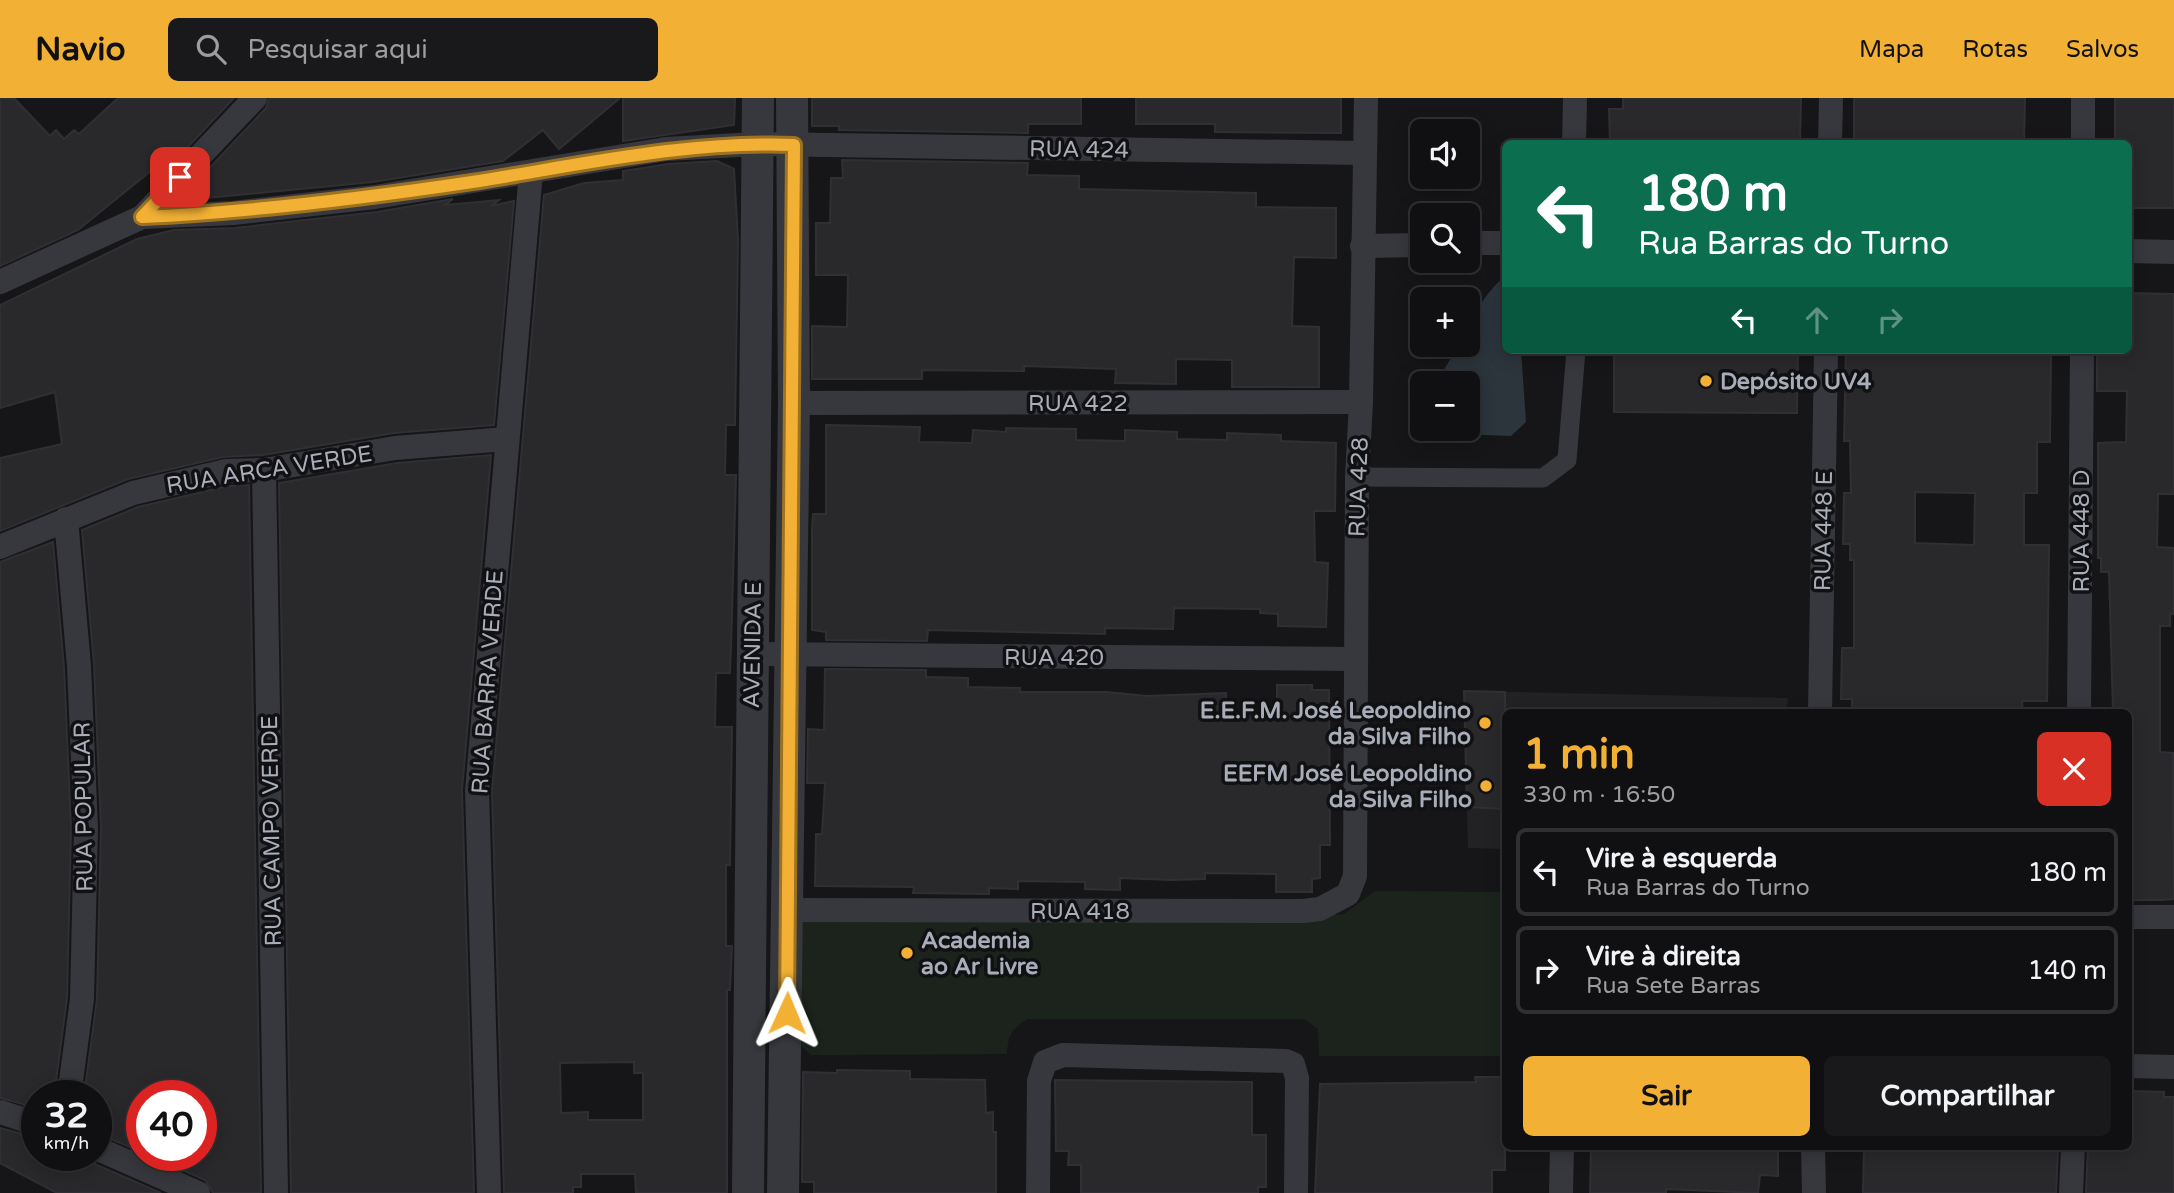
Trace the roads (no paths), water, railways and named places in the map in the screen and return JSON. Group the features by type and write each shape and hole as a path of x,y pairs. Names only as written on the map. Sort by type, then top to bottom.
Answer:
{"street":[{"path":"0,282 142,217 256,98"},
{"name":"AVENIDA E","path":"748,1193 758,98"},
{"name":"AVENIDA E","path":"783,1193 794,403 792,98"},
{"name":"RUA 428","path":"1355,876 1357,477 1361,402 1366,98"},
{"path":"1574,140 1575,98"},
{"path":"1830,98 1830,140"},
{"path":"2083,98 2083,140"},
{"name":"RUA 424","path":"142,217 233,213 362,198 666,149 757,144 1363,153"},
{"name":"RUA BARRA VERDE","path":"489,1193 477,791 531,172"},
{"path":"1480,243 1502,243"},
{"path":"1362,246 1410,244"},
{"path":"2132,251 2174,252"},
{"path":"1357,477 1543,478 1567,460 1576,354"},
{"name":"RUA 448 E","path":"1820,709 1826,354"},
{"name":"RUA 448 D","path":"2079,709 2082,354"},
{"name":"RUA 422","path":"794,403 1361,402"},
{"name":"RUA ARCA VERDE","path":"0,547 133,493 226,471 264,470 395,448 506,439"},
{"name":"RUA CAMPO VERDE","path":"264,470 276,1193"},
{"name":"RUA POPULAR","path":"66,519 79,666 86,828 82,999 71,1080"},
{"name":"RUA 420","path":"752,654 1356,659"},
{"path":"750,790 788,789"},
{"name":"RUA 418","path":"788,910 1303,911 1327,906 1348,894 1355,876"},
{"path":"2132,918 2174,917"},
{"path":"1038,1193 1039,1081 1045,1062 1063,1055 1286,1061 1296,1069 1296,1193"},
{"path":"2132,1066 2174,1067"},
{"path":"0,1112 21,1119"},
{"path":"1561,1193 1562,1150"},
{"path":"1814,1150 1814,1193"},
{"path":"2071,1193 2073,1150"},
{"path":"112,1155 198,1193"}],"place":[{"name":"Depósito UV4","path":"1706,381"},
{"name":"E.E.F.M. José Leopoldino da Silva Filho","path":"1485,723"},
{"name":"EEFM José Leopoldino da Silva Filho","path":"1486,786"},
{"name":"Academia ao Ar Livre","path":"907,953"}]}
